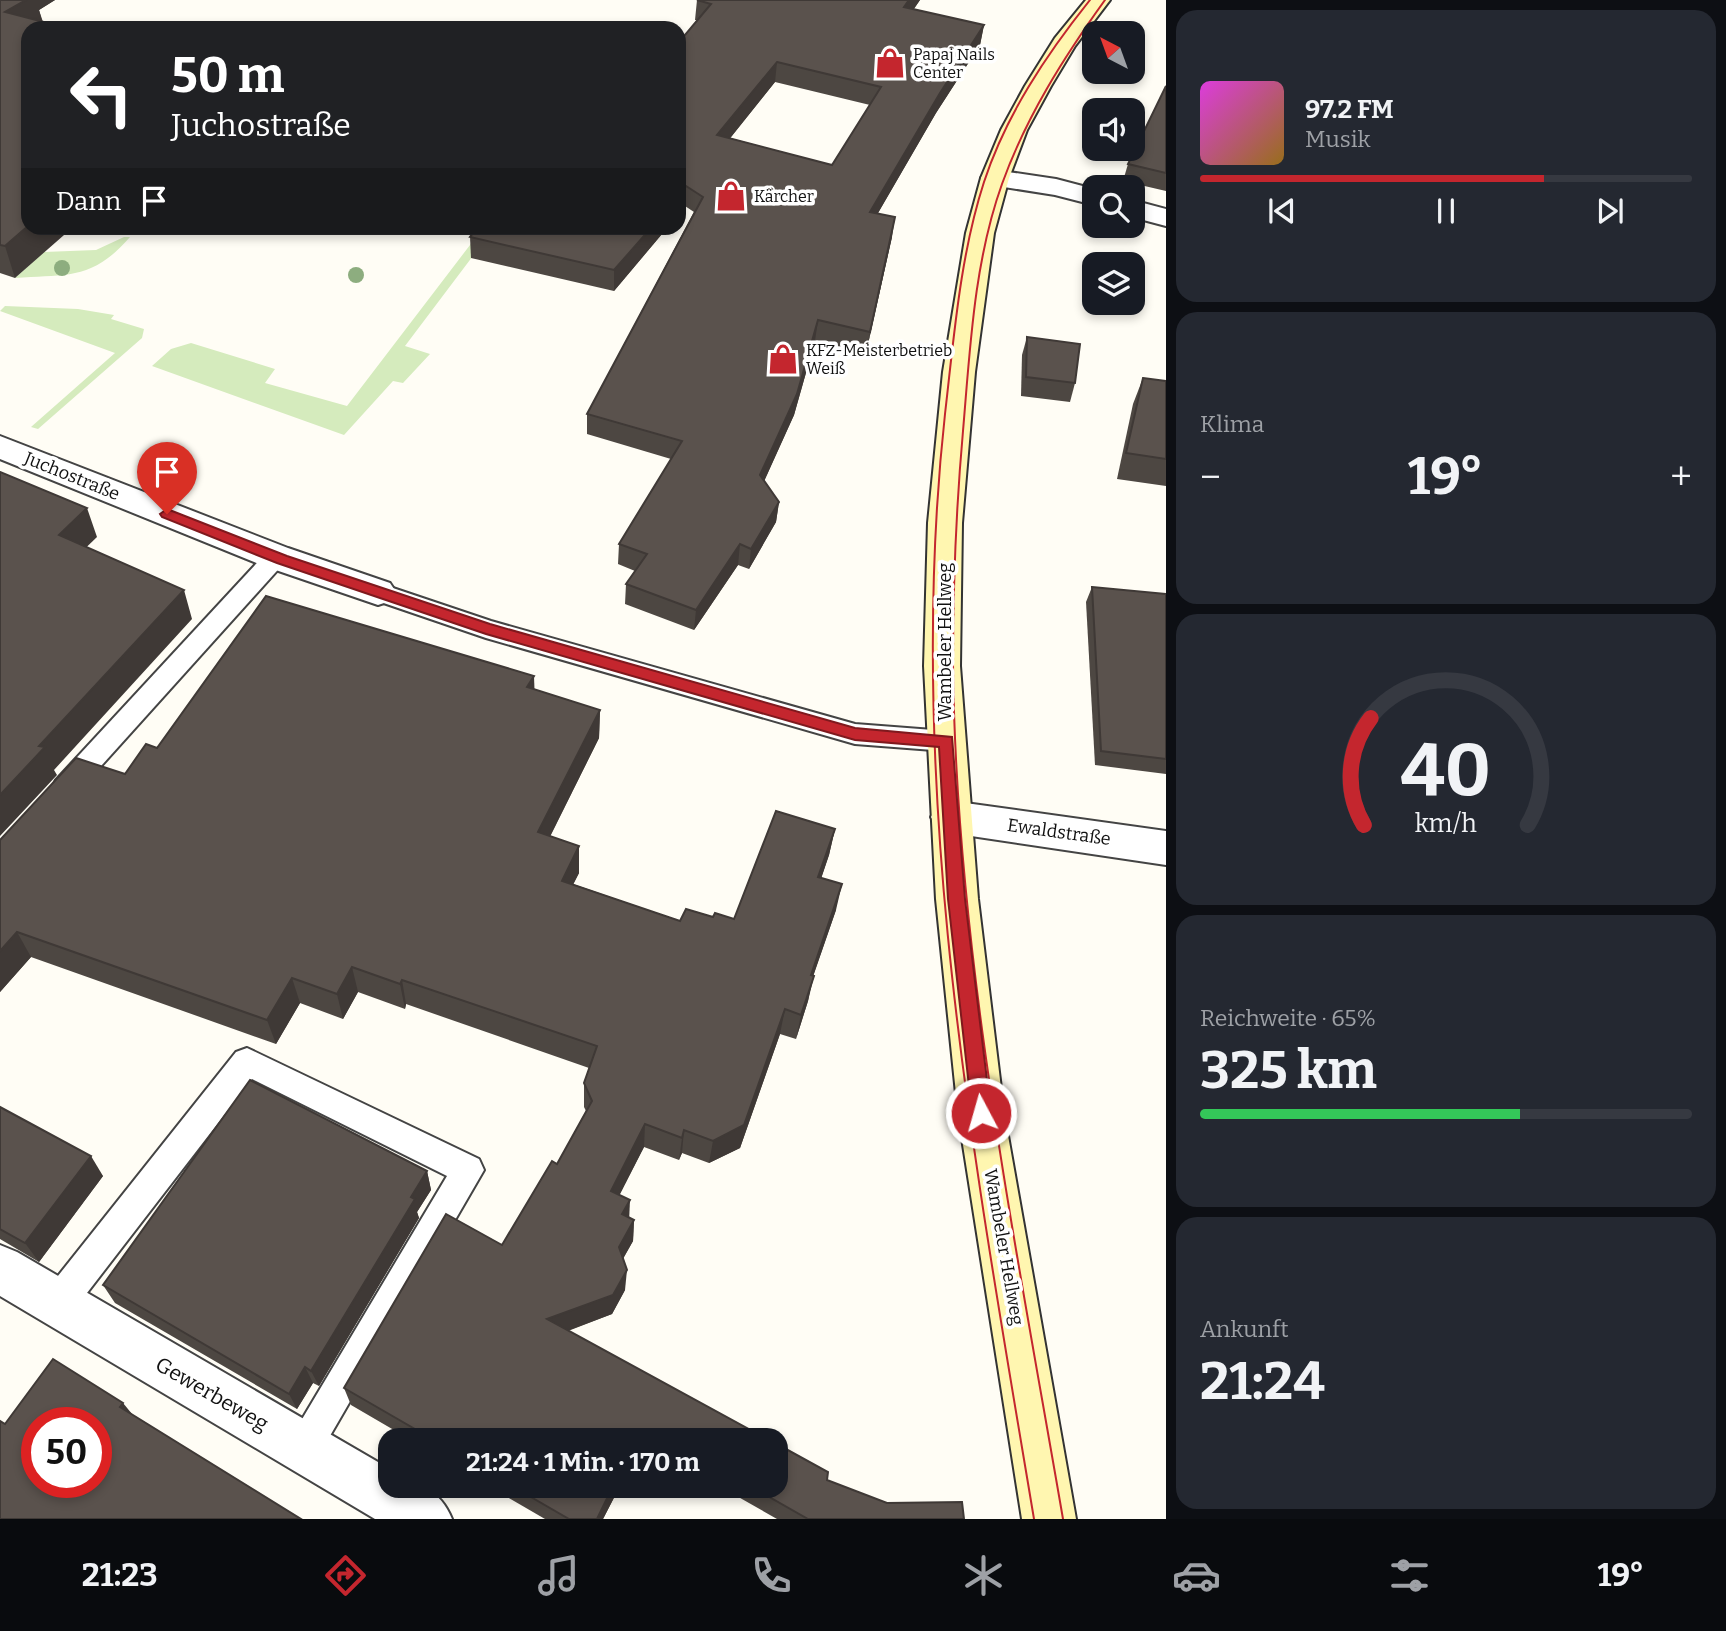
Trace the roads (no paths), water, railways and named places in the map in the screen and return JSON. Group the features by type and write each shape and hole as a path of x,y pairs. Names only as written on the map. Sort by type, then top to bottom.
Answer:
{"main road":[{"name":"Wambeler Hellweg","path":"1049,1519 981,1113 957,899 942,666 947,493 958,372 971,286 995,178 1014,130 1038,86 1064,43 1098,0"}],"street":[{"path":"995,178 1082,194"},
{"path":"1145,212 1166,219"},
{"name":"Juchostraße","path":"0,447 276,557 378,592"},
{"name":"Ewaldstraße","path":"951,817 1166,848"},
{"name":"Gewerbeweg","path":"0,1269 425,1519"}],"lane":[{"path":"46,808 276,557"},
{"name":"Juchostraße","path":"378,592 486,629 855,734 946,741"},
{"path":"58,1303 247,1062 468,1170 304,1448"}],"tram line":[{"path":"1034,1519 968,1107 951,969 939,830 933,692 935,553 945,414 955,326 963,268 976,210 993,157 1016,109 1043,64 1090,0"},
{"path":"1063,1519 1008,1201 976,986 957,772 953,665 954,577 958,490 971,337 985,244 1002,184 1022,135 1075,43 1105,0"}],"place":[{"name":"Papaj Nails Center","path":"890,63"},
{"name":"Kärcher","path":"731,196"},
{"name":"KFZ-Meisterbetrieb Weiß","path":"783,359"}]}
